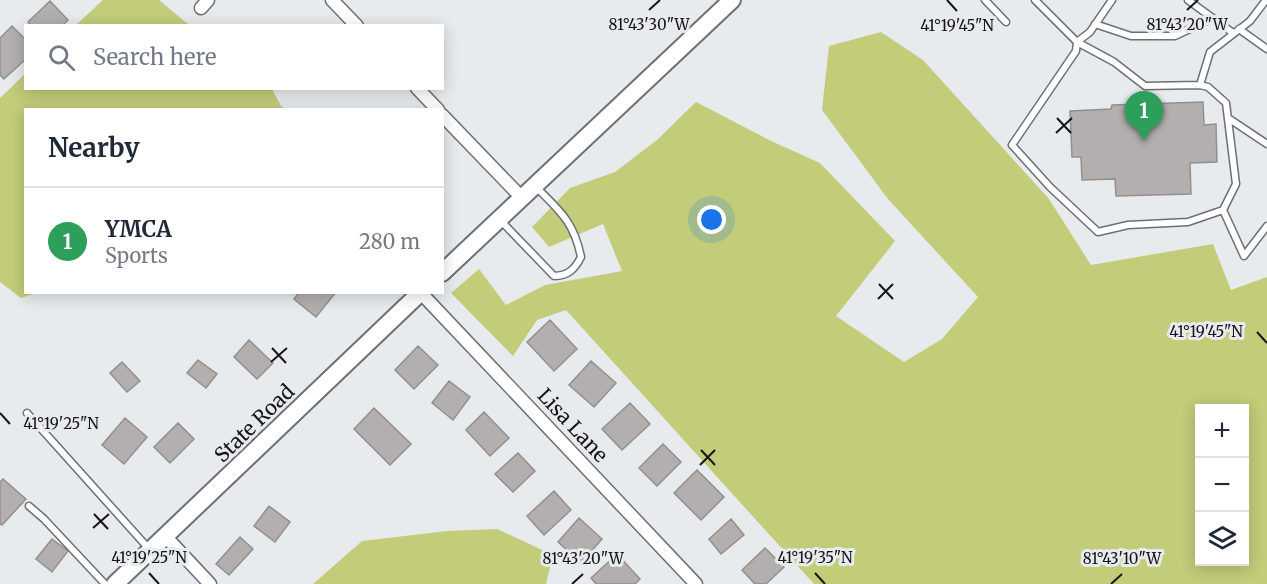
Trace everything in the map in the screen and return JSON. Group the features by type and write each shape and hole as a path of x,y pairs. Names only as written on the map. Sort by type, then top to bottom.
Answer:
{"main road":[{"path":"444,271 732,0"},
{"name":"State Road","path":"115,584 419,294"}],"street":[{"path":"332,0 355,24"},
{"path":"419,90 436,108"},
{"path":"444,116 529,192"},
{"name":"Lisa Lane","path":"423,294 696,584"},
{"path":"166,537 210,584"}],"lane":[{"path":"985,0 1006,22"},
{"path":"1035,0 1077,42 1114,62 1145,86 1200,85 1208,87 1226,103 1236,184 1223,210 1188,222 1128,225 1098,232 1050,188 1012,145 1076,51 1077,42 1090,32 1112,0"},
{"path":"1188,0 1213,18 1264,47 1267,37"},
{"path":"1200,85 1210,52 1250,21 1266,0"},
{"path":"1095,24 1131,36 1175,36 1213,18"},
{"path":"1228,118 1267,144"},
{"path":"500,219 554,276 567,274 576,267 581,257 573,228 563,215 529,192"},
{"path":"1223,210 1245,256 1267,226"},
{"path":"27,413 150,551"},
{"path":"28,506 44,519 105,584"}],"green space":[{"path":"103,0 159,0 188,24 77,24"},
{"path":"881,32 923,60 1049,199 1091,265 1213,244 1231,290 1267,277 1267,584 814,584 566,310 537,320 513,356 451,293 479,269 506,305 545,285 622,271 603,224 549,247 532,227 570,188 615,172 657,140 696,102 771,141 820,163 895,241 836,316 904,362 942,339 978,297 888,199 822,110 829,46"},
{"path":"24,75 24,90 273,90 284,108 24,108 24,294 33,294 21,298 0,282 0,98"},
{"path":"497,529 553,555 546,584 313,584 362,541 447,531"}],"building":[{"path":"50,1 68,20 64,24 30,24 28,22"},
{"path":"12,26 24,38 24,61 4,79 0,75 0,38"},
{"path":"1203,102 1204,125 1216,124 1217,162 1190,163 1191,194 1116,196 1115,179 1082,180 1081,157 1072,157 1070,111 1111,109 1112,105"},
{"path":"298,294 334,294 316,317 294,299"},
{"path":"550,320 577,349 554,371 527,342"},
{"path":"249,340 273,363 257,379 234,357"},
{"path":"418,346 438,365 414,389 395,370"},
{"path":"198,360 217,374 206,388 187,373"},
{"path":"591,361 616,383 594,407 569,385"},
{"path":"122,362 140,381 127,392 110,373"},
{"path":"449,381 470,397 453,420 432,403"},
{"path":"630,403 650,424 622,450 602,429"},
{"path":"374,408 411,444 390,465 354,429"},
{"path":"484,412 509,438 490,456 466,430"},
{"path":"125,418 147,437 124,464 102,445"},
{"path":"178,423 194,439 170,463 154,447"},
{"path":"663,444 681,462 657,486 639,468"},
{"path":"518,453 535,471 513,492 495,474"},
{"path":"697,470 724,497 701,520 674,493"},
{"path":"3,479 26,499 2,525 0,524 0,482"},
{"path":"554,491 571,510 544,535 527,516"},
{"path":"269,506 290,522 275,542 254,526"},
{"path":"579,518 602,539 581,563 558,542"},
{"path":"731,519 744,535 721,554 709,539"},
{"path":"240,537 253,549 229,575 216,564"},
{"path":"52,539 68,551 52,572 36,559"},
{"path":"765,548 784,567 766,584 755,584 742,570"},
{"path":"617,554 640,579 635,584 596,584 591,578"}],"place":[{"name":"YMCA","path":"1144,141"}]}
